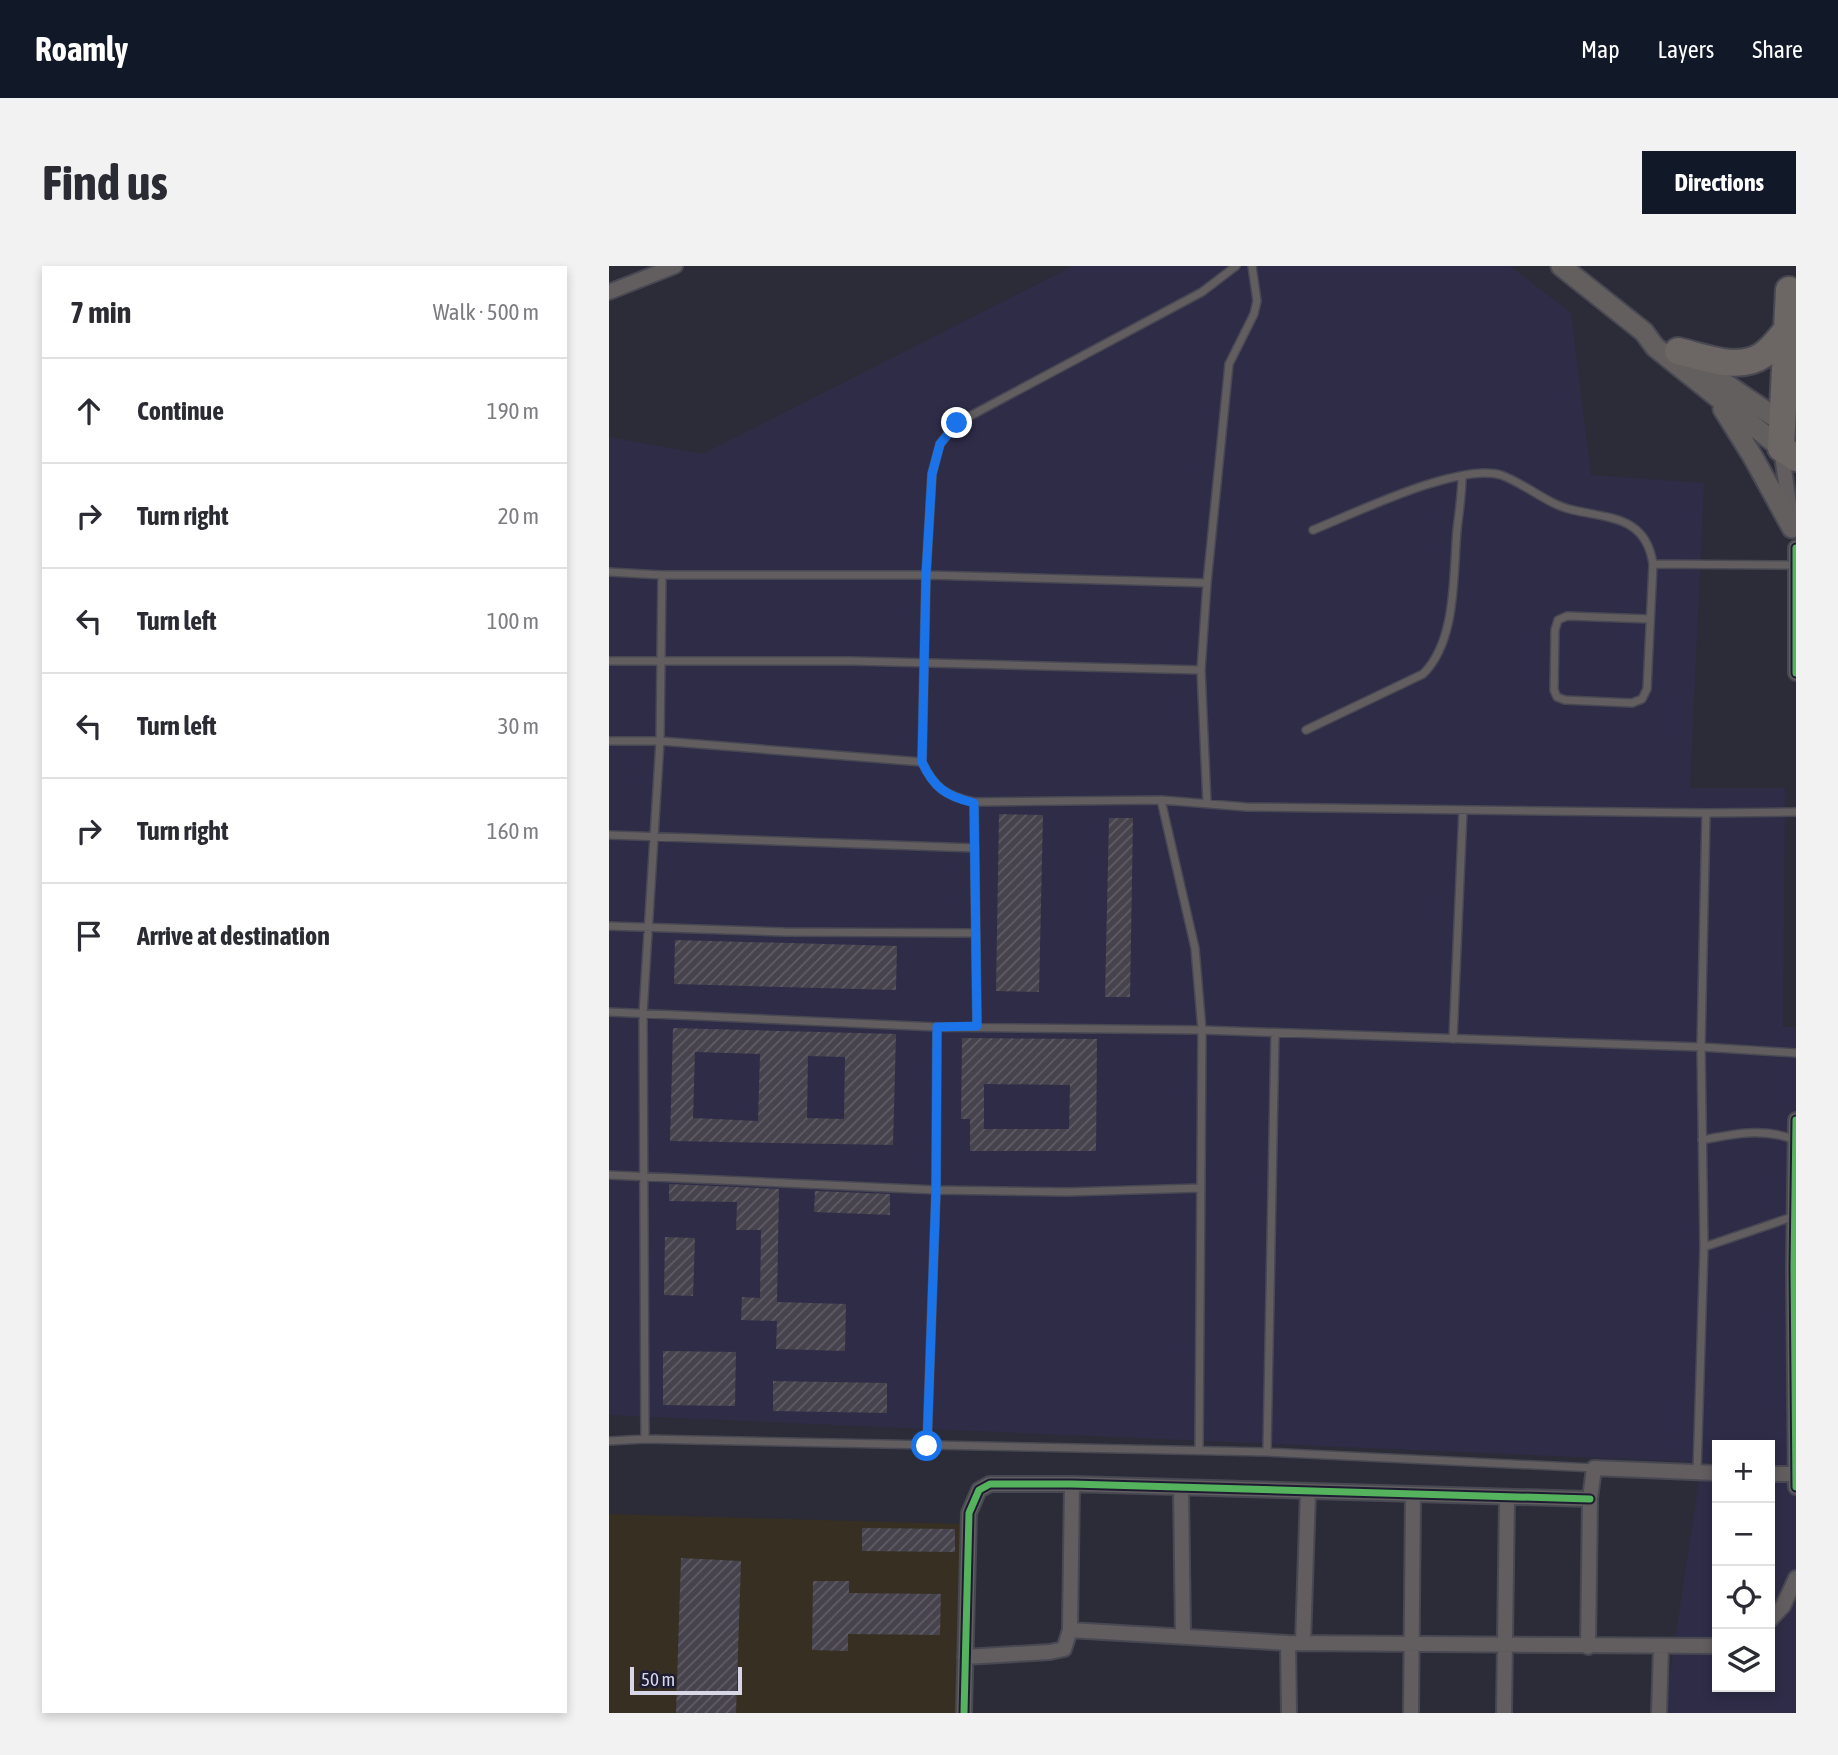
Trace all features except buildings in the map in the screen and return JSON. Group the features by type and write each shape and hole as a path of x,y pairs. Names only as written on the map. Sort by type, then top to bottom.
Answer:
{"highway":[{"path":"1789,278 1789,440"},
{"path":"1678,351 1710,359 1744,363 1765,354 1791,335"}],"main road":[{"path":"1561,266 1644,332 1655,347 1715,396 1789,440"},
{"path":"1644,332 1663,337 1789,440"},
{"path":"1715,396 1792,528"}],"street":[{"path":"609,292 675,266"},
{"path":"1789,440 1792,528 1796,549 1796,673"},
{"path":"1775,1475 1795,1479 1796,1120"},
{"path":"1588,1647 1590,1499 1594,1468 1712,1473"},
{"path":"964,1713 969,1513 979,1490 990,1484 1590,1499"},
{"path":"965,1657 1064,1649 1070,1630 1072,1484"},
{"path":"1181,1488 1182,1635"},
{"path":"1289,1713 1308,1492"},
{"path":"1411,1713 1413,1495"},
{"path":"1504,1713 1507,1497"},
{"path":"1775,1615 1783,1606 1796,1578"},
{"path":"1070,1630 1296,1643 1712,1646"},
{"path":"1659,1713 1661,1647"}],"lane":[{"path":"1236,266 1202,292 957,423 940,444 932,474 926,575 922,762 931,782 957,799 974,803 1161,800 1246,807 1796,812"},
{"path":"1207,803 1201,670 1207,583 1229,364 1254,314 1257,301 1252,266"},
{"path":"1313,530 1430,484 1481,471 1501,475 1567,509 1624,521 1642,533 1651,548 1653,564 1647,689 1642,699 1632,703 1565,700 1557,697 1554,690 1555,630 1558,620 1567,616 1650,619"},
{"path":"1306,730 1423,674 1434,664 1454,594 1462,476"},
{"path":"1653,564 1795,565"},
{"path":"609,572 662,575 926,575 1207,583"},
{"path":"645,1439 643,1013 660,741 662,575"},
{"path":"609,661 924,663 1201,670"},
{"path":"609,741 660,741 922,762"},
{"path":"1161,800 1195,948 1202,1030 1199,1451"},
{"path":"974,803 977,1026"},
{"path":"1453,1040 1463,810"},
{"path":"1697,1472 1704,1247 1701,1046 1706,813"},
{"path":"609,835 975,848"},
{"path":"609,926 785,932 976,933"},
{"path":"609,1012 937,1027 1202,1030 1701,1046 1796,1052"},
{"path":"927,1446 936,1190 937,1027"},
{"path":"1267,1452 1275,1033"},
{"path":"1702,1140 1742,1132 1773,1133 1796,1141"},
{"path":"609,1175 936,1190 1067,1192 1200,1188"},
{"path":"1704,1247 1795,1216"},
{"path":"609,1441 645,1439 1267,1452 1594,1468"}],"shaded area":[{"path":"1073,266 1510,266 1571,313 1591,475 1704,483 1690,788 1785,788 1783,1027 1796,1027 1796,1466 1775,1465 1775,1440 1712,1440 1712,1463 609,1415 609,437 703,454"},
{"path":"1701,1468 1712,1469 1712,1692 1775,1692 1775,1470 1796,1471 1796,1713 1664,1713"},
{"path":"609,1514 960,1524 956,1713 609,1713"}],"cycle path":[{"path":"1796,548 1796,673"},
{"path":"1796,1120 1796,1487"},
{"path":"964,1713 969,1513 979,1490 990,1484 1590,1499"}],"route":[{"path":"927,1446 936,1190 937,1027 977,1026 974,803 957,799 931,782 922,762 926,575 932,474 940,444 957,423"}]}
